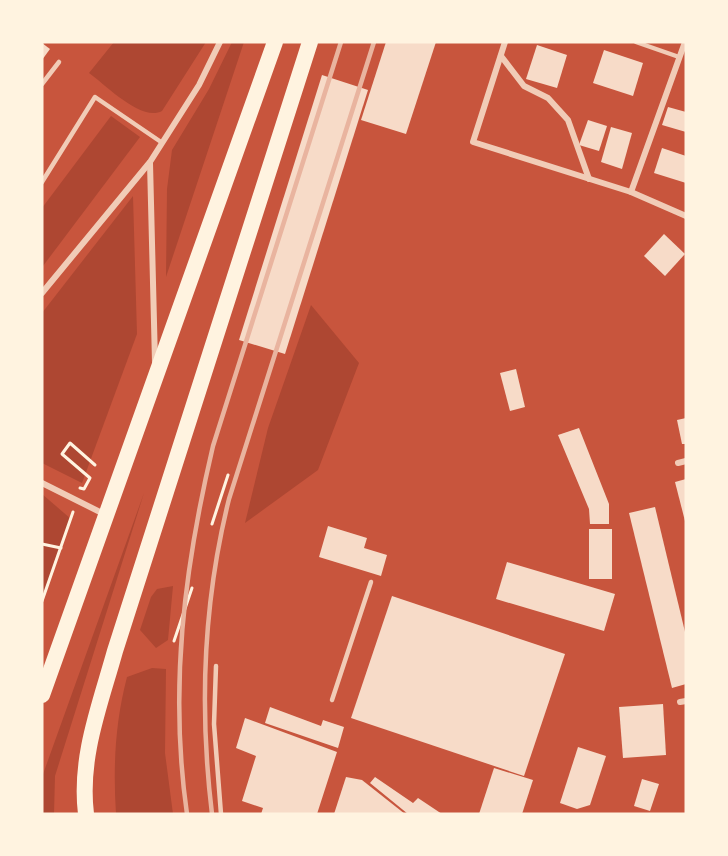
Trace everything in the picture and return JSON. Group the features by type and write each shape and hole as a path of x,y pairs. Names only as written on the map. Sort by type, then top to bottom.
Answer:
{"highway":[{"path":"42,695 275,42"},
{"path":"86,814 84,776 87,750 115,651 310,42"}],"street":[{"path":"43,288 150,162 199,85 220,42"},
{"path":"505,42 473,142 631,192 686,216"},
{"path":"631,192 685,42"},
{"path":"501,56 524,86 548,98 568,120 589,179"},
{"path":"150,162 155,379"},
{"path":"678,463 686,461"},
{"path":"42,483 106,516"}],"lane":[{"path":"636,42 679,57"},
{"path":"42,84 59,62"},
{"path":"42,182 95,98 161,142"},
{"path":"332,700 372,582"},
{"path":"216,666 214,724 221,814"}],"path":[{"path":"90,478 62,454 70,443 95,465"},
{"path":"212,524 228,475"},
{"path":"42,601 76,501"},
{"path":"42,544 61,548"},
{"path":"174,641 192,588"}],"shaded area":[{"path":"114,42 206,42 162,111 154,113 134,107 124,101 89,73"},
{"path":"232,42 244,42 166,277 167,189 172,150 209,89"},
{"path":"111,116 140,137 43,266 42,208"},
{"path":"133,196 137,334 82,483 42,463 42,313"},
{"path":"311,305 359,363 318,470 245,523 268,428"},
{"path":"144,493 55,776 54,814 42,814 42,777"},
{"path":"42,494 71,519 42,601"},
{"path":"173,586 168,640 156,648 140,630 151,597 157,589"},
{"path":"152,668 166,669 165,753 173,814 116,814 116,745 127,677"}],"building":[{"path":"386,42 436,42 406,134 361,120"},
{"path":"42,43 50,49 42,60"},
{"path":"537,45 567,55 557,88 526,79"},
{"path":"604,50 643,63 633,96 593,83"},
{"path":"322,75 368,90 285,354 239,340"},
{"path":"668,107 686,112 686,132 662,125"},
{"path":"588,120 607,126 599,151 579,145"},
{"path":"611,127 632,133 622,169 601,162"},
{"path":"662,148 686,156 686,183 654,173"},
{"path":"664,234 685,254 665,276 644,256"},
{"path":"516,369 525,407 510,411 500,373"},
{"path":"686,418 686,444 682,444 677,420"},
{"path":"579,428 609,504 609,524 590,524 589,509 558,435"},
{"path":"686,479 686,521 685,521 675,482"},
{"path":"655,507 686,636 686,684 672,688 629,513"},
{"path":"328,526 367,538 364,548 387,555 381,576 319,557"},
{"path":"589,529 612,529 612,579 589,579"},
{"path":"507,562 615,594 604,631 496,599"},
{"path":"392,596 565,654 524,776 351,718"},
{"path":"663,704 666,755 623,758 619,707"},
{"path":"270,707 321,726 323,720 344,727 338,748 265,723"},
{"path":"245,718 337,752 317,814 261,814 263,808 242,801 256,756 236,748"},
{"path":"578,747 606,756 590,805 577,809 560,803"},
{"path":"494,768 533,780 522,814 479,814"},
{"path":"346,777 362,780 405,814 334,814"},
{"path":"375,777 413,803 418,798 442,814 408,814 370,783"},
{"path":"642,779 659,784 650,811 634,806"}],"railway":[{"path":"187,814 179,721 182,629 194,538 203,492 213,446 341,42"},
{"path":"212,814 206,734 206,655 220,538 229,499 374,42"}]}
